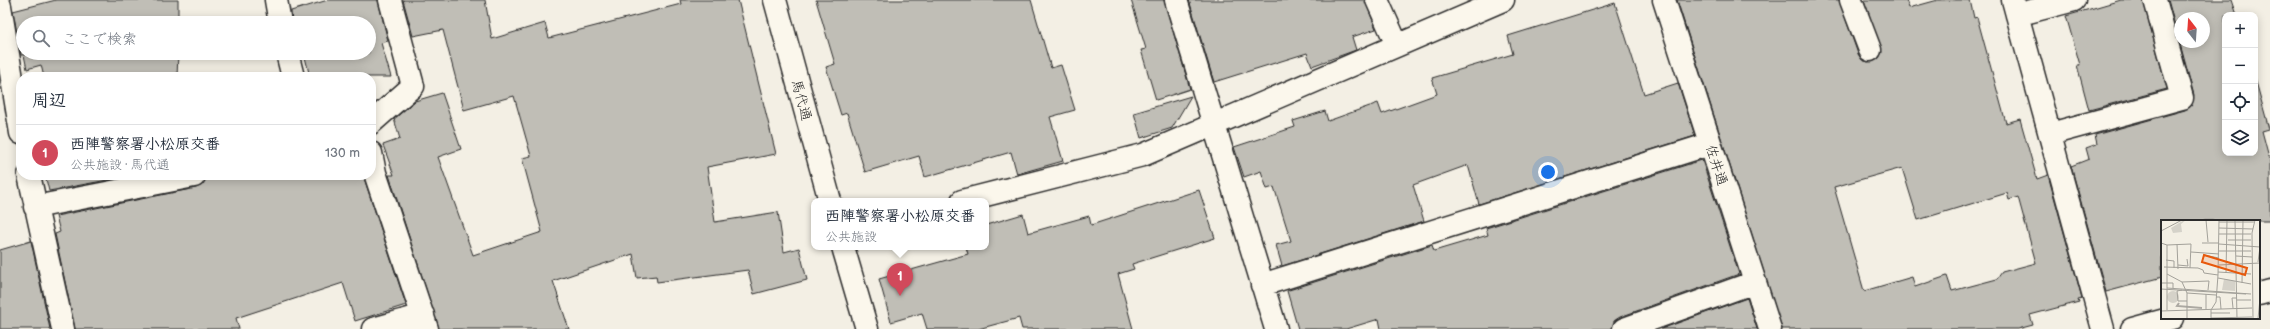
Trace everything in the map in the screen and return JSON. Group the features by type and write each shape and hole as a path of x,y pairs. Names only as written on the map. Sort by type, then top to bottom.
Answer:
{"street":[{"path":"276,0 279,16"},
{"path":"376,119 413,86 390,0"},
{"name":"馬代通","path":"774,0 829,198"},
{"path":"1176,0 1212,124 1276,329"},
{"path":"1377,0 1397,45"},
{"path":"974,198 1143,155 1503,0"},
{"name":"佐井通","path":"1664,0 1770,329"},
{"path":"1851,0 1870,50"},
{"path":"2074,0 2015,7 2104,329"},
{"path":"2050,134 2182,98 2155,0"},
{"path":"0,6 16,103"},
{"path":"289,60 292,72"},
{"path":"1262,285 1710,144"},
{"path":"373,329 425,322 376,176"},
{"path":"30,180 63,329"},
{"path":"35,207 173,180"},
{"path":"844,250 867,329"},
{"path":"1624,329 1755,282"},
{"path":"2260,294 2270,291"},
{"path":"2132,329 2168,319"}],"building":[{"path":"56,0 178,0 178,16 16,16 16,28 13,11"},
{"path":"328,0 378,0 388,41 381,43 391,77 376,77 376,72 309,72 306,60 376,60 376,16 291,16 291,11"},
{"path":"403,0 485,0 492,39 545,23 549,38 681,4 680,0 738,0 776,154 707,167 715,222 778,212 784,252 799,248 807,280 754,294 748,270 657,282 656,276 637,278 633,254 553,281 569,329 439,329 389,175 394,175 383,145 400,139 394,119 415,101 442,93 461,149 438,157 473,255 542,232 522,158 531,156 514,96 464,110 443,30 413,36"},
{"path":"816,0 1031,0 1051,68 1061,65 1075,110 1050,117 1063,161 1017,174 1011,152 925,177 919,156 865,172 847,113 841,115 826,67 835,64"},
{"path":"1131,0 1164,0 1190,89 1156,100 1141,50 1146,49"},
{"path":"1189,0 1365,0 1376,29 1352,37 1356,50 1312,66 1307,53 1214,82"},
{"path":"1677,0 1839,0 1858,54 1862,60 1868,62 1879,58 1882,52 1864,0 1906,0 1909,8 1938,0 1970,0 1974,18 1977,17 2006,123 2020,119 2037,179 2048,175 2082,298 2078,299 2079,302 2030,315 2033,325 2018,329 1782,329","holes":["1902,168 1918,220 2007,193 2009,200 2018,197 2036,263 2002,272 1997,279 1952,291 1947,276 1915,287 1912,277 1864,291 1834,187"]},
{"path":"2121,0 2143,0 2167,89 2089,110 2077,65 2080,65 2066,16"},
{"path":"2168,0 2232,0 2236,12 2222,12 2222,156 2258,156 2258,89 2269,129 2262,131 2270,161 2270,221 2161,220 2161,277 2106,292 2071,166 2089,159 2086,148 2097,144 2095,135 2185,110 2191,106 2194,95 2181,48 2210,48 2210,12 2174,12 2174,22"},
{"path":"1615,3 1644,94 1678,83 1695,136 1479,204 1468,165 1413,185 1424,221 1282,266 1276,245 1291,241 1274,187 1267,189 1261,171 1244,177 1234,147 1295,127 1293,121 1325,111 1328,121 1378,103 1382,114 1437,94 1432,78 1513,54 1508,36"},
{"path":"25,60 178,60 177,72 43,72 41,65 27,69"},
{"path":"1191,96 1172,128 1141,138 1134,113"},
{"path":"1702,160 1739,274 1620,317 1614,321 1612,329 1381,329 1379,319 1346,329 1298,329 1287,291 1289,290 1432,245 1434,251 1488,235 1486,228"},
{"path":"46,180 107,180 49,191"},
{"path":"204,180 365,180 406,305 355,321 343,283 236,318 239,329 75,329 55,234 60,232 56,216 196,188 202,185"},
{"path":"1199,190 1215,238 1132,264 1134,269 1118,274 1133,329 1022,329 1019,318 978,329 927,329 922,313 891,322 879,279 968,254 967,250 989,250 989,224 1023,214 1028,233 1089,216 1091,225"},
{"path":"31,241 50,329 0,329 0,250"},
{"path":"1747,298 1757,329 1661,329"}],"place":[{"name":"西陣警察署小松原交番","path":"900,296"}]}
